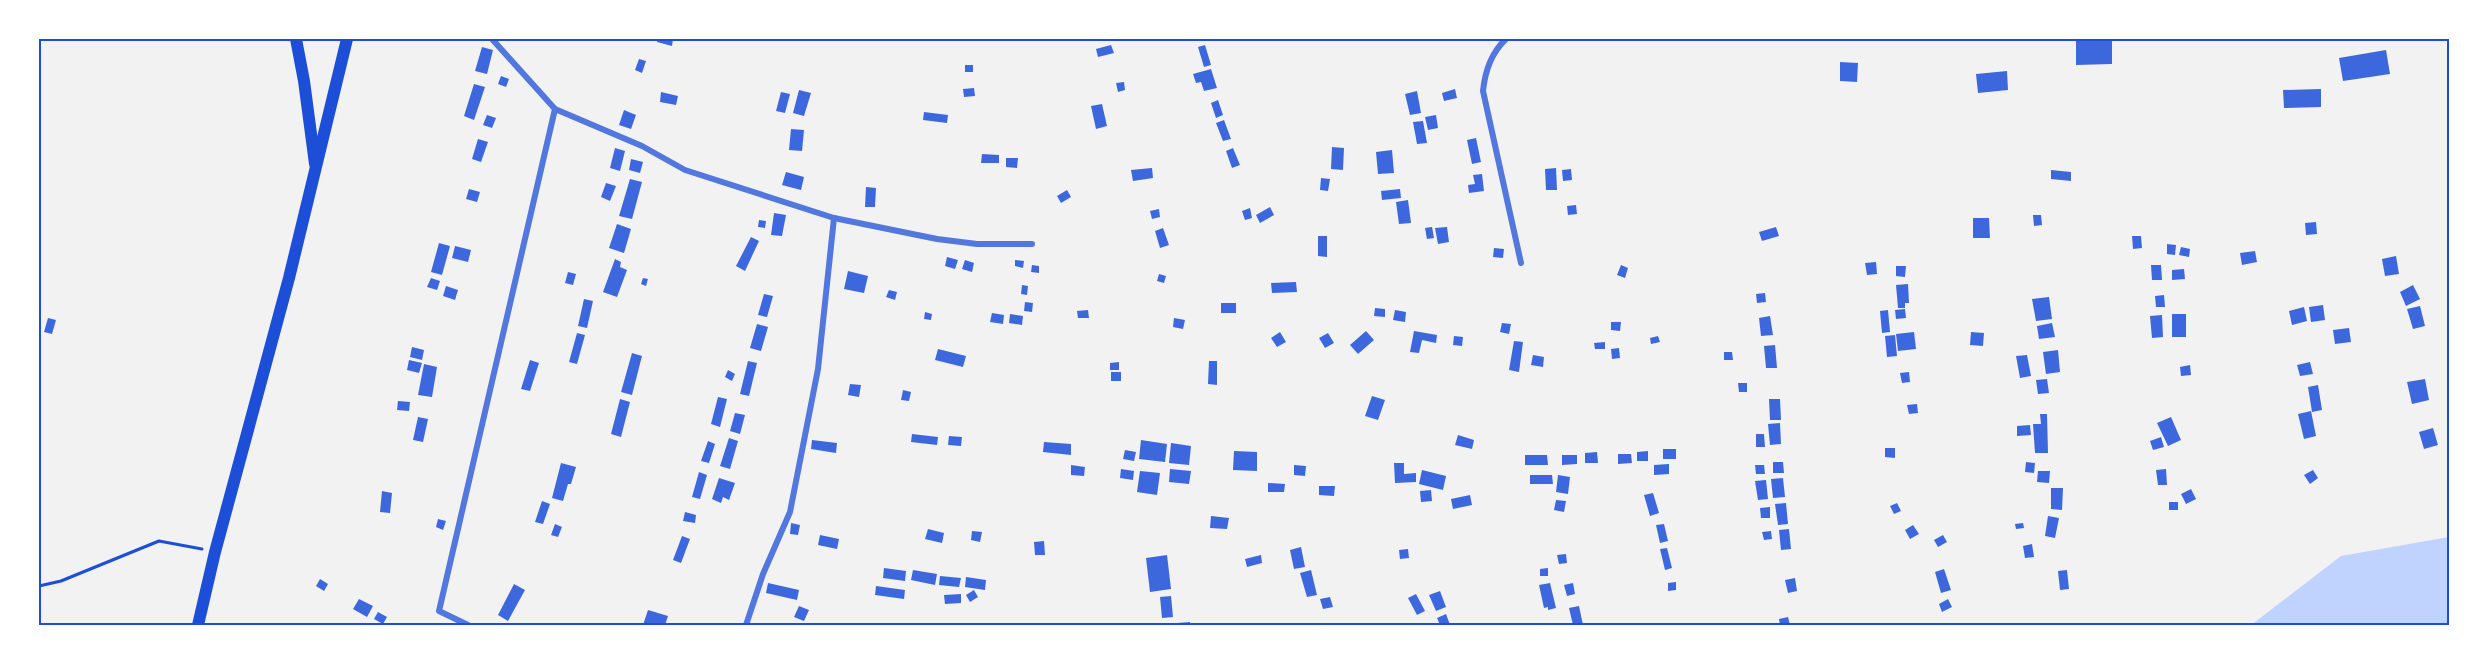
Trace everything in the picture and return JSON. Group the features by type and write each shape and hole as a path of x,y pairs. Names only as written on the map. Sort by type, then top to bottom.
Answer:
{"main road":[{"path":"296,39 316,171"},
{"path":"198,625 215,552 271,348 347,39"}],"street":[{"path":"492,39 555,109 642,146 685,170 834,218 937,239 977,244 1032,244"},
{"path":"1506,39 1488,64 1483,91 1521,263"},
{"path":"468,625 439,611 555,109"},
{"path":"746,625 763,574 790,512 818,369 834,218"}],"path":[{"path":"39,586 61,581 159,541 215,552"}],"water":[{"path":"2449,537 2449,625 2251,625 2341,556"}],"building":[{"path":"658,39 673,39 672,46 657,42"},
{"path":"2112,39 2112,64 2076,65 2076,40"},
{"path":"1111,45 1114,53 1098,57 1096,49"},
{"path":"1205,45 1211,65 1204,67 1198,47"},
{"path":"482,47 493,50 487,74 475,71"},
{"path":"2386,50 2390,74 2343,81 2339,58"},
{"path":"639,59 646,61 642,73 635,70"},
{"path":"1840,62 1858,63 1857,82 1840,81"},
{"path":"965,65 973,65 973,72 965,72"},
{"path":"1211,69 1217,88 1204,91 1201,82 1196,83 1193,74"},
{"path":"2007,71 2008,90 1978,93 1976,74"},
{"path":"501,76 509,79 506,87 498,84"},
{"path":"1124,82 1125,90 1118,92 1116,83"},
{"path":"474,84 485,87 474,120 464,116"},
{"path":"974,88 975,96 964,97 963,89"},
{"path":"1455,89 1457,98 1444,101 1442,93"},
{"path":"2321,89 2321,107 2284,108 2283,90"},
{"path":"799,90 811,93 804,116 793,113"},
{"path":"1417,91 1421,113 1410,115 1405,94"},
{"path":"661,92 678,96 676,105 660,102"},
{"path":"781,92 790,94 785,113 776,111"},
{"path":"1218,100 1223,115 1216,118 1211,103"},
{"path":"1102,104 1107,126 1096,129 1091,106"},
{"path":"624,110 636,115 631,129 619,125"},
{"path":"924,112 948,115 947,123 923,120"},
{"path":"487,115 496,118 492,128 483,125"},
{"path":"1436,115 1438,128 1428,130 1425,117"},
{"path":"1224,120 1231,139 1223,141 1216,123"},
{"path":"1423,121 1427,143 1417,144 1413,122"},
{"path":"791,129 804,130 802,151 789,150"},
{"path":"1476,138 1481,162 1472,164 1467,140"},
{"path":"478,139 488,142 481,162 472,159"},
{"path":"1332,147 1344,148 1343,170 1331,169"},
{"path":"615,148 625,151 620,171 610,168"},
{"path":"1233,148 1240,165 1232,168 1226,151"},
{"path":"1392,150 1394,173 1378,174 1376,152"},
{"path":"982,154 999,155 999,163 981,163"},
{"path":"1006,158 1018,158 1017,168 1006,167"},
{"path":"631,159 643,162 640,173 629,170"},
{"path":"1152,168 1153,178 1133,181 1131,170"},
{"path":"1556,168 1557,190 1546,190 1545,169"},
{"path":"1571,169 1572,180 1563,181 1562,170"},
{"path":"2051,170 2071,172 2071,181 2051,179"},
{"path":"786,172 804,177 801,190 782,185"},
{"path":"1482,174 1484,191 1469,193 1468,185 1475,184 1473,175"},
{"path":"1321,178 1330,179 1328,191 1320,190"},
{"path":"630,179 642,182 632,219 619,216"},
{"path":"606,183 616,186 610,201 601,197"},
{"path":"866,187 876,188 875,207 865,207"},
{"path":"469,189 480,192 477,202 466,199"},
{"path":"1400,189 1401,198 1382,200 1381,191"},
{"path":"1067,190 1071,197 1061,203 1057,196"},
{"path":"1408,200 1411,223 1399,224 1396,202"},
{"path":"1576,205 1577,214 1568,215 1567,206"},
{"path":"1270,207 1274,215 1260,223 1256,215"},
{"path":"1250,208 1252,218 1245,220 1242,211"},
{"path":"1159,209 1160,217 1152,219 1150,211"},
{"path":"774,213 786,215 782,236 771,235"},
{"path":"2033,215 2041,215 2042,225 2034,226"},
{"path":"1973,218 1989,218 1990,238 1973,238"},
{"path":"759,220 766,221 765,228 758,227"},
{"path":"2316,222 2317,234 2306,235 2305,223"},
{"path":"617,224 631,229 624,253 609,248"},
{"path":"1432,227 1434,238 1427,239 1425,228"},
{"path":"1447,227 1449,242 1438,244 1435,228"},
{"path":"1776,227 1779,236 1762,241 1759,232"},
{"path":"1163,228 1169,245 1160,248 1155,231"},
{"path":"1318,236 1327,236 1327,257 1318,256"},
{"path":"2132,236 2141,236 2142,248 2133,249"},
{"path":"751,237 759,241 745,271 736,266"},
{"path":"439,243 450,246 442,275 431,272"},
{"path":"2167,244 2176,245 2175,255 2167,254"},
{"path":"455,246 471,250 468,262 452,258"},
{"path":"2181,247 2190,249 2189,257 2179,255"},
{"path":"1494,248 1504,249 1503,258 1493,257"},
{"path":"2255,251 2257,262 2242,265 2240,253"},
{"path":"2396,256 2399,274 2385,276 2382,259"},
{"path":"947,257 958,260 955,269 945,266"},
{"path":"615,259 621,262 620,267 627,270 617,297 603,292"},
{"path":"965,260 974,263 972,272 962,269"},
{"path":"1015,260 1024,261 1023,268 1015,266"},
{"path":"1876,262 1877,274 1867,275 1865,263"},
{"path":"1032,265 1039,266 1039,273 1031,272"},
{"path":"1621,265 1628,268 1625,278 1617,275"},
{"path":"2151,265 2161,265 2162,280 2152,280"},
{"path":"1896,266 1906,266 1905,277 1896,276"},
{"path":"2184,269 2185,279 2172,280 2172,270"},
{"path":"848,271 868,276 864,293 844,289"},
{"path":"568,272 576,274 573,285 565,283"},
{"path":"1159,274 1166,276 1164,283 1157,281"},
{"path":"431,278 440,281 437,290 427,287"},
{"path":"643,278 648,279 646,286 641,284"},
{"path":"1296,282 1297,292 1272,293 1271,283"},
{"path":"1908,284 1909,303 1905,303 1905,308 1898,308 1896,285"},
{"path":"1022,285 1028,286 1027,295 1021,294"},
{"path":"2413,285 2420,299 2406,306 2400,292"},
{"path":"446,286 458,290 455,300 443,296"},
{"path":"889,290 897,292 895,300 886,297"},
{"path":"1765,293 1766,302 1757,303 1756,294"},
{"path":"764,294 773,296 767,317 758,315"},
{"path":"2164,295 2165,307 2156,307 2155,296"},
{"path":"2049,297 2052,319 2036,321 2032,299"},
{"path":"584,299 593,301 587,328 578,326"},
{"path":"1025,302 1033,303 1032,312 1024,311"},
{"path":"1221,303 1236,303 1236,313 1221,313"},
{"path":"2323,305 2325,320 2311,322 2309,307"},
{"path":"2420,306 2425,326 2413,329 2407,309"},
{"path":"2304,307 2307,321 2292,325 2289,311"},
{"path":"1375,308 1385,309 1385,317 1374,316"},
{"path":"1905,309 1906,318 1896,319 1895,310"},
{"path":"1088,310 1089,318 1078,318 1077,311"},
{"path":"1395,310 1406,312 1405,322 1393,320"},
{"path":"1888,310 1890,332 1882,333 1880,311"},
{"path":"925,312 932,314 931,320 924,319"},
{"path":"992,313 1004,315 1003,324 990,322"},
{"path":"1010,314 1023,316 1022,325 1009,323"},
{"path":"2172,314 2186,314 2186,337 2172,337"},
{"path":"2162,315 2163,337 2152,338 2150,316"},
{"path":"1770,316 1773,335 1761,336 1759,318"},
{"path":"48,318 56,320 52,334 44,332"},
{"path":"1174,318 1185,320 1183,329 1173,327"},
{"path":"1611,322 1621,322 1620,331 1611,330"},
{"path":"1502,323 1511,324 1509,334 1500,332"},
{"path":"2052,323 2055,337 2039,339 2037,326"},
{"path":"757,324 768,327 761,351 750,348"},
{"path":"2349,328 2351,342 2335,344 2333,330"},
{"path":"1366,331 1374,340 1358,354 1350,345"},
{"path":"1414,331 1437,335 1436,343 1422,340 1419,353 1410,352"},
{"path":"1280,332 1286,342 1277,347 1271,338"},
{"path":"1914,332 1916,349 1898,351 1896,334"},
{"path":"1971,332 1984,333 1983,346 1970,345"},
{"path":"577,333 585,335 577,364 569,362"},
{"path":"1328,333 1334,343 1325,348 1319,338"},
{"path":"1895,335 1897,356 1887,357 1885,336"},
{"path":"1454,336 1463,337 1462,346 1453,345"},
{"path":"1658,336 1660,342 1651,344 1650,338"},
{"path":"1514,341 1523,342 1519,372 1509,370"},
{"path":"1605,342 1605,349 1595,349 1594,343"},
{"path":"1775,345 1777,368 1766,368 1764,346"},
{"path":"412,347 424,350 422,360 410,357"},
{"path":"1619,348 1620,358 1612,359 1611,349"},
{"path":"938,349 966,356 963,367 935,360"},
{"path":"2058,350 2060,372 2046,374 2043,352"},
{"path":"1724,352 1732,352 1733,360 1724,360"},
{"path":"632,353 642,356 632,395 621,392"},
{"path":"1533,355 1544,357 1543,367 1531,365"},
{"path":"2027,355 2031,376 2020,378 2016,356"},
{"path":"409,360 422,363 419,373 407,370"},
{"path":"530,360 539,363 530,391 521,389"},
{"path":"748,361 757,363 749,396 740,394"},
{"path":"1209,361 1217,361 1217,385 1208,384"},
{"path":"1119,362 1119,370 1110,370 1110,363"},
{"path":"2310,362 2313,374 2300,376 2297,365"},
{"path":"424,364 437,367 432,397 418,395"},
{"path":"2190,365 2191,375 2181,376 2180,367"},
{"path":"728,370 735,374 732,381 725,377"},
{"path":"1111,372 1121,372 1121,381 1111,381"},
{"path":"1909,372 1910,382 1902,383 1900,373"},
{"path":"2047,379 2049,393 2038,394 2036,380"},
{"path":"2425,379 2429,400 2412,404 2407,382"},
{"path":"1738,383 1747,383 1747,392 1739,392"},
{"path":"850,384 861,385 859,397 848,395"},
{"path":"2318,385 2322,410 2312,412 2308,387"},
{"path":"903,390 911,392 909,401 901,400"},
{"path":"1372,396 1385,400 1378,420 1365,416"},
{"path":"718,397 727,399 720,427 711,424"},
{"path":"620,399 630,402 621,437 611,434"},
{"path":"1769,399 1780,399 1781,420 1770,420"},
{"path":"398,401 410,402 409,411 397,410"},
{"path":"1917,404 1918,413 1909,414 1907,405"},
{"path":"2311,411 2316,436 2304,439 2298,414"},
{"path":"735,413 745,415 740,434 730,431"},
{"path":"2040,414 2047,414 2048,453 2035,453 2033,424 2041,424"},
{"path":"418,417 428,419 423,442 413,440"},
{"path":"2171,417 2181,440 2168,446 2157,423"},
{"path":"1780,423 1781,444 1770,445 1768,424"},
{"path":"2030,425 2031,435 2017,436 2017,426"},
{"path":"2433,428 2438,445 2424,449 2419,432"},
{"path":"912,434 938,437 937,445 911,442"},
{"path":"1756,434 1764,434 1765,447 1756,447"},
{"path":"1458,435 1474,440 1472,449 1455,445"},
{"path":"949,436 962,437 961,446 948,445"},
{"path":"2161,437 2164,447 2153,450 2150,441"},
{"path":"729,438 738,441 730,469 720,466"},
{"path":"812,440 837,443 836,453 811,449"},
{"path":"1141,440 1167,444 1165,462 1139,459"},
{"path":"708,441 715,444 709,463 701,461"},
{"path":"1044,442 1071,444 1071,455 1043,452"},
{"path":"1171,443 1191,446 1189,465 1169,463"},
{"path":"1885,448 1895,448 1895,458 1885,457"},
{"path":"1663,449 1676,449 1676,459 1663,459"},
{"path":"1125,450 1136,452 1134,461 1123,459"},
{"path":"1234,451 1257,452 1257,471 1233,470"},
{"path":"1648,451 1648,461 1637,461 1637,452"},
{"path":"1597,452 1598,463 1585,463 1585,453"},
{"path":"1618,454 1631,454 1632,463 1618,464"},
{"path":"1525,455 1547,455 1548,465 1525,465"},
{"path":"1562,455 1577,455 1577,464 1562,465"},
{"path":"1773,462 1783,462 1784,473 1773,473"},
{"path":"2026,462 2035,463 2034,473 2025,472"},
{"path":"561,463 576,467 563,501 552,498"},
{"path":"1394,463 1404,463 1404,474 1416,473 1416,482 1395,483"},
{"path":"1669,464 1669,474 1654,475 1654,465"},
{"path":"1071,465 1085,467 1084,476 1071,475"},
{"path":"1294,465 1306,466 1305,476 1294,475"},
{"path":"1755,465 1764,465 1765,474 1756,474"},
{"path":"1121,469 1134,471 1133,480 1120,478"},
{"path":"1170,469 1191,471 1189,484 1169,482"},
{"path":"2166,469 2167,485 2158,485 2156,470"},
{"path":"1422,470 1446,476 1443,490 1419,484"},
{"path":"2313,470 2318,478 2310,484 2304,475"},
{"path":"1140,471 1160,473 1157,495 1137,492"},
{"path":"2038,471 2050,471 2049,483 2037,482"},
{"path":"699,472 707,475 700,499 692,497"},
{"path":"1530,475 1552,475 1553,484 1530,484"},
{"path":"1558,475 1570,477 1568,494 1556,492"},
{"path":"719,478 735,483 729,500 723,497 721,503 712,499"},
{"path":"1783,478 1785,497 1773,498 1771,479"},
{"path":"1766,480 1768,499 1758,500 1755,481"},
{"path":"1268,483 1285,484 1284,492 1268,492"},
{"path":"1319,486 1335,486 1334,496 1319,495"},
{"path":"2051,488 2063,488 2062,510 2051,509"},
{"path":"2191,489 2196,499 2186,504 2181,494"},
{"path":"1431,490 1432,501 1421,502 1420,491"},
{"path":"382,491 392,493 390,513 380,512"},
{"path":"1653,493 1659,513 1650,516 1644,495"},
{"path":"1470,495 1472,505 1453,509 1451,499"},
{"path":"1556,500 1566,501 1564,512 1554,510"},
{"path":"542,501 550,504 543,524 535,522"},
{"path":"2169,502 2178,502 2178,510 2169,510"},
{"path":"1786,503 1788,524 1778,525 1775,504"},
{"path":"1897,503 1901,511 1894,514 1890,506"},
{"path":"1770,507 1770,518 1761,518 1760,508"},
{"path":"685,512 696,515 695,523 683,521"},
{"path":"1211,516 1229,518 1227,529 1210,528"},
{"path":"2048,516 2059,518 2055,538 2045,536"},
{"path":"438,519 446,521 443,530 436,527"},
{"path":"791,523 800,525 798,535 790,534"},
{"path":"2023,523 2024,528 2016,529 2015,524"},
{"path":"555,524 562,527 558,537 551,535"},
{"path":"1664,524 1668,541 1660,543 1656,525"},
{"path":"1913,525 1919,534 1910,539 1905,530"},
{"path":"928,529 944,533 942,543 925,539"},
{"path":"1789,529 1791,549 1781,550 1779,530"},
{"path":"972,531 982,532 980,542 971,540"},
{"path":"1771,531 1772,539 1764,540 1762,532"},
{"path":"820,535 839,539 837,549 818,545"},
{"path":"1943,535 1947,542 1938,547 1934,540"},
{"path":"682,536 690,539 681,563 673,560"},
{"path":"1044,541 1045,555 1035,555 1034,542"},
{"path":"2032,544 2034,557 2025,558 2023,546"},
{"path":"1301,547 1305,567 1294,569 1290,550"},
{"path":"1667,548 1672,568 1665,570 1660,549"},
{"path":"1408,549 1409,558 1400,559 1399,550"},
{"path":"1566,554 1567,563 1559,564 1557,555"},
{"path":"1167,555 1171,589 1150,592 1146,558"},
{"path":"1261,555 1262,563 1247,567 1245,559"},
{"path":"884,568 906,571 905,581 883,578"},
{"path":"1548,568 1548,576 1540,576 1540,569"},
{"path":"1944,569 1951,590 1941,593 1935,572"},
{"path":"913,570 937,574 935,585 911,580"},
{"path":"1311,570 1317,595 1307,597 1300,573"},
{"path":"2067,570 2069,589 2060,590 2058,571"},
{"path":"940,576 961,578 959,587 939,585"},
{"path":"966,577 986,580 985,590 965,587"},
{"path":"1795,578 1797,591 1788,593 1785,580"},
{"path":"320,579 328,584 324,591 316,586"},
{"path":"1676,582 1676,590 1668,591 1668,583"},
{"path":"768,583 799,590 797,600 766,593"},
{"path":"1550,583 1556,608 1548,610 1548,607 1544,608 1539,585"},
{"path":"1573,583 1575,594 1567,596 1564,585"},
{"path":"514,584 525,590 508,621 498,615"},
{"path":"876,586 905,590 904,599 875,595"},
{"path":"974,590 978,597 970,602 966,595"},
{"path":"1440,591 1446,607 1436,611 1429,595"},
{"path":"961,594 961,603 945,604 944,595"},
{"path":"1416,594 1425,611 1417,615 1408,598"},
{"path":"1171,596 1173,617 1162,618 1160,597"},
{"path":"1330,597 1333,607 1323,609 1320,599"},
{"path":"359,599 373,606 367,617 353,609"},
{"path":"1948,599 1952,607 1942,612 1939,604"},
{"path":"799,606 809,610 804,621 794,617"},
{"path":"1579,606 1583,625 1573,625 1569,608"},
{"path":"648,610 668,616 665,625 643,625"},
{"path":"378,612 387,617 383,624 374,619"},
{"path":"1446,614 1450,625 1440,625 1437,618"},
{"path":"1788,617 1790,625 1780,625 1779,619"},
{"path":"1190,622 1190,625 1177,625 1177,623"}]}
